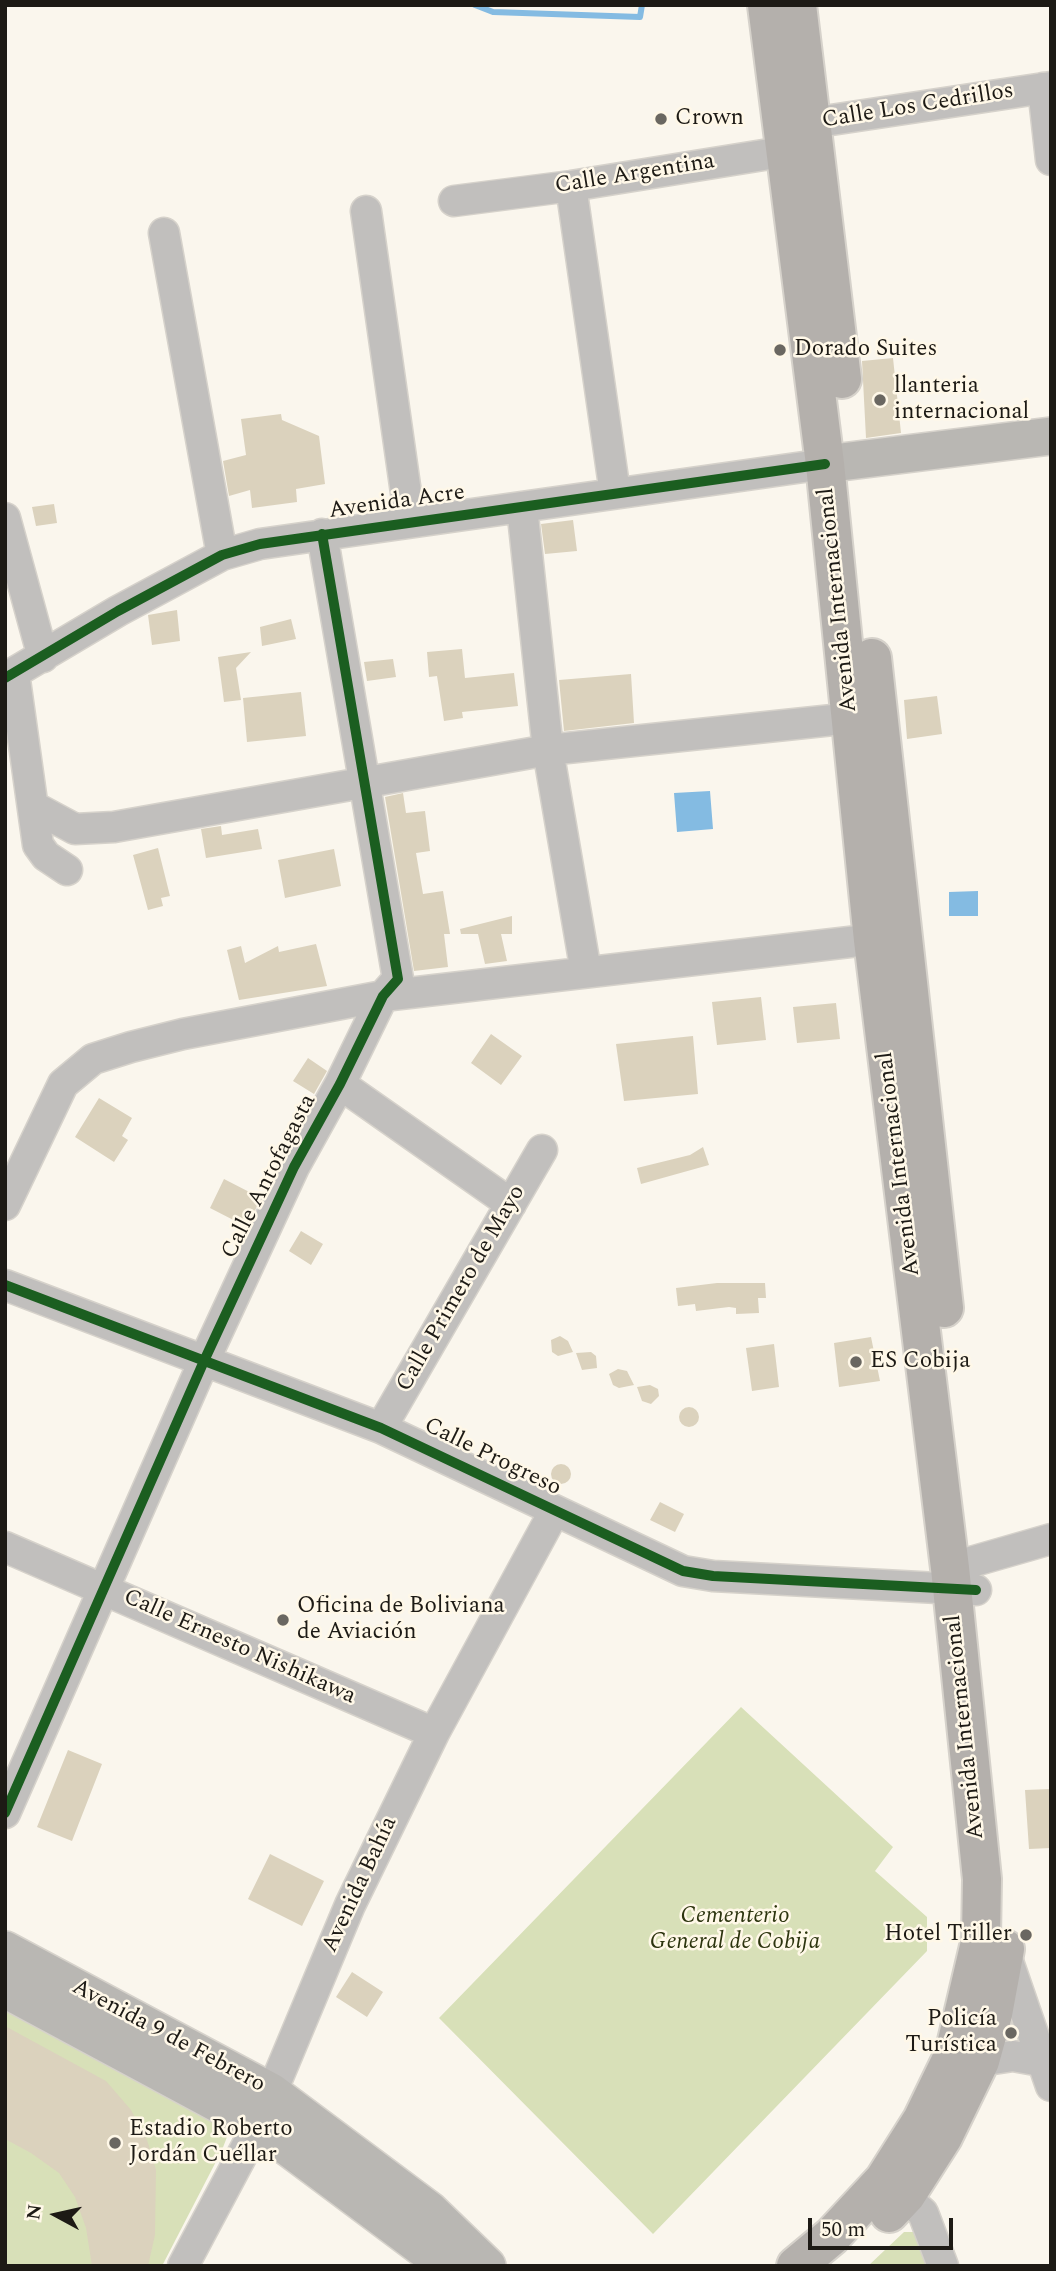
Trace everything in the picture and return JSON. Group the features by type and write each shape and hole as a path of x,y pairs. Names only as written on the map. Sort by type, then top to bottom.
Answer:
{"highway":[{"name":"Avenida Internacional","path":"767,5 800,137"},
{"name":"Avenida Internacional","path":"796,2266 895,2188 943,2137 980,2061 993,2014 1005,1953 1006,1857 963,1578 888,938 838,463 800,137 797,5"},
{"name":"Avenida Internacional","path":"838,463 852,718 888,938"},
{"name":"Avenida Internacional","path":"835,2266 862,2243 895,2188 922,2120 954,2054 981,1938 982,1879 963,1578"}],"main road":[{"name":"Avenida Acre","path":"838,463 1051,436"},
{"name":"Avenida 9 de Febrero","path":"5,1950 429,2210 487,2266"},
{"name":"Avenida 9 de Febrero","path":"5,1989 265,2108 447,2266"}],"street":[{"name":"Calle Los Cedrillos","path":"800,137 1047,88"},
{"path":"1047,88 1051,160"},
{"name":"Calle Argentina","path":"454,201 571,186 800,137"},
{"path":"571,186 615,493"},
{"path":"366,211 410,521"},
{"path":"164,233 222,555"},
{"name":"Avenida Acre","path":"10,676 118,611 222,555 260,544 838,463"},
{"path":"522,507 548,750 586,972"},
{"path":"5,518 43,657"},
{"name":"Calle Antofagasta","path":"5,1813 204,1361 294,1167 341,1084 383,996 398,979 362,782 322,534"},
{"path":"10,676 34,807 38,845 46,856 68,870"},
{"path":"34,807 75,829 114,827 548,750 852,718"},
{"path":"5,1205 63,1084 93,1059 183,1034 383,996 888,938"},
{"path":"341,1084 511,1204"},
{"name":"Calle Primero de Mayo","path":"381,1429 542,1150"},
{"name":"Calle Progreso","path":"5,1285 381,1429 683,1571 713,1576 963,1578 1051,1539"},
{"name":"Avenida Bahía","path":"183,2266 265,2108 350,1905 434,1733 554,1512"},
{"name":"Calle Ernesto Nishikawa","path":"5,1547 434,1733"},
{"path":"1005,1953 1046,2074"},
{"path":"980,2061 1013,2056 1046,2074"},
{"path":"895,2188 923,2213 943,2266"}],"green space":[{"name":"Cementerio General de Cobija","path":"741,1707 893,1847 875,1871 927,1917 927,1951 653,2234 439,2018"},
{"name":"Estadio Roberto Jordán Cuéllar","path":"5,2011 206,2111 220,2123 227,2137 222,2150 162,2266 5,2266"},
{"path":"904,2232 917,2232 930,2266 868,2266"}],"water":[{"path":"710,791 713,829 677,832 674,793"},
{"path":"978,891 978,916 949,916 949,892"}],"building":[{"name":"llanteria internacional","path":"893,358 901,433 866,438 862,361"},
{"path":"281,414 282,420 319,436 325,484 296,489 297,502 252,508 250,490 229,496 223,461 246,455 241,419"},
{"path":"54,504 57,523 36,526 32,507"},
{"path":"573,520 577,551 545,554 541,524"},
{"path":"177,610 180,641 152,645 148,615"},
{"path":"291,619 296,639 262,646 260,627"},
{"path":"462,649 465,678 514,673 518,706 462,712 463,718 444,721 437,676 429,677 427,652"},
{"path":"251,652 236,668 241,700 224,702 218,657"},
{"path":"393,659 396,677 367,681 364,662"},
{"path":"631,674 634,723 564,731 559,680"},
{"path":"301,692 306,736 247,742 243,698"},
{"path":"937,696 942,734 907,739 904,700"},
{"path":"403,793 406,813 425,811 430,851 416,853 423,894 443,891 450,934 444,934 448,967 414,971 385,797"},
{"path":"221,826 222,835 258,829 262,849 206,858 201,829"},
{"path":"158,848 170,896 161,898 163,906 148,910 133,855"},
{"path":"334,849 341,886 285,898 278,860"},
{"path":"512,916 512,934 501,934 507,961 485,964 478,934 461,934 460,929"},
{"path":"316,944 327,986 239,1000 227,950 241,946 245,963 278,946 279,952"},
{"path":"761,997 766,1040 717,1045 712,1002"},
{"path":"836,1003 840,1039 797,1043 793,1007"},
{"path":"491,1034 522,1056 501,1085 471,1063"},
{"path":"693,1036 698,1094 624,1101 616,1044"},
{"path":"308,1058 327,1071 314,1094 293,1081"},
{"path":"99,1098 132,1118 122,1136 128,1140 114,1162 75,1137"},
{"path":"703,1147 709,1165 641,1184 637,1168 690,1155"},
{"path":"224,1179 261,1198 247,1227 210,1208"},
{"path":"301,1231 323,1244 311,1265 289,1251"},
{"path":"717,1283 765,1283 766,1298 758,1298 759,1313 736,1314 736,1308 729,1307 696,1311 695,1304 678,1306 676,1288"},
{"path":"560,1336 568,1341 573,1352 558,1356 552,1352 551,1340"},
{"name":"ES Cobija","path":"871,1337 880,1381 839,1387 834,1343"},
{"path":"774,1344 779,1387 752,1391 746,1348"},
{"path":"591,1352 596,1356 597,1368 582,1370 576,1353"},
{"path":"618,1369 627,1371 634,1385 619,1388 613,1385 609,1374"},
{"path":"650,1385 658,1389 659,1396 651,1404 642,1401 637,1387"},
{"path":"689,1407 696,1410 699,1417 696,1424 689,1427 682,1424 679,1417 682,1410"},
{"path":"561,1464 568,1467 571,1474 568,1481 561,1484 554,1481 551,1474 554,1467"},
{"path":"660,1502 684,1514 675,1532 650,1520"},
{"path":"68,1750 102,1764 72,1841 37,1827"},
{"path":"1051,1789 1051,1848 1029,1849 1025,1790"},
{"path":"270,1854 324,1881 302,1926 248,1899"},
{"path":"352,1972 383,1992 367,2017 336,1997"},
{"name":"Estadio Roberto Jordán Cuéllar","path":"5,2026 106,2081 131,2110 147,2140 156,2170 155,2235 148,2266 92,2266 86,2228 75,2197 59,2173 5,2139"}],"waterway":[{"path":"475,5 493,12 640,17 642,5"}],"cycle path":[{"path":"5,678 118,611 222,555 260,544 825,464"},
{"path":"5,1813 204,1361 294,1167 340,1084 383,996 398,979 322,534"},
{"path":"5,1285 381,1428 683,1571 713,1576 976,1590"}],"place":[{"name":"Crown","path":"661,119"},
{"name":"Dorado Suites","path":"780,350"},
{"name":"llanteria internacional","path":"880,400"},
{"name":"ES Cobija","path":"856,1362"},
{"name":"Oficina de Boliviana de Aviación","path":"283,1620"},
{"name":"Hotel Triller","path":"1026,1935"},
{"name":"Policía Turística","path":"1011,2033"},
{"name":"Estadio Roberto Jordán Cuéllar","path":"115,2143"}]}
